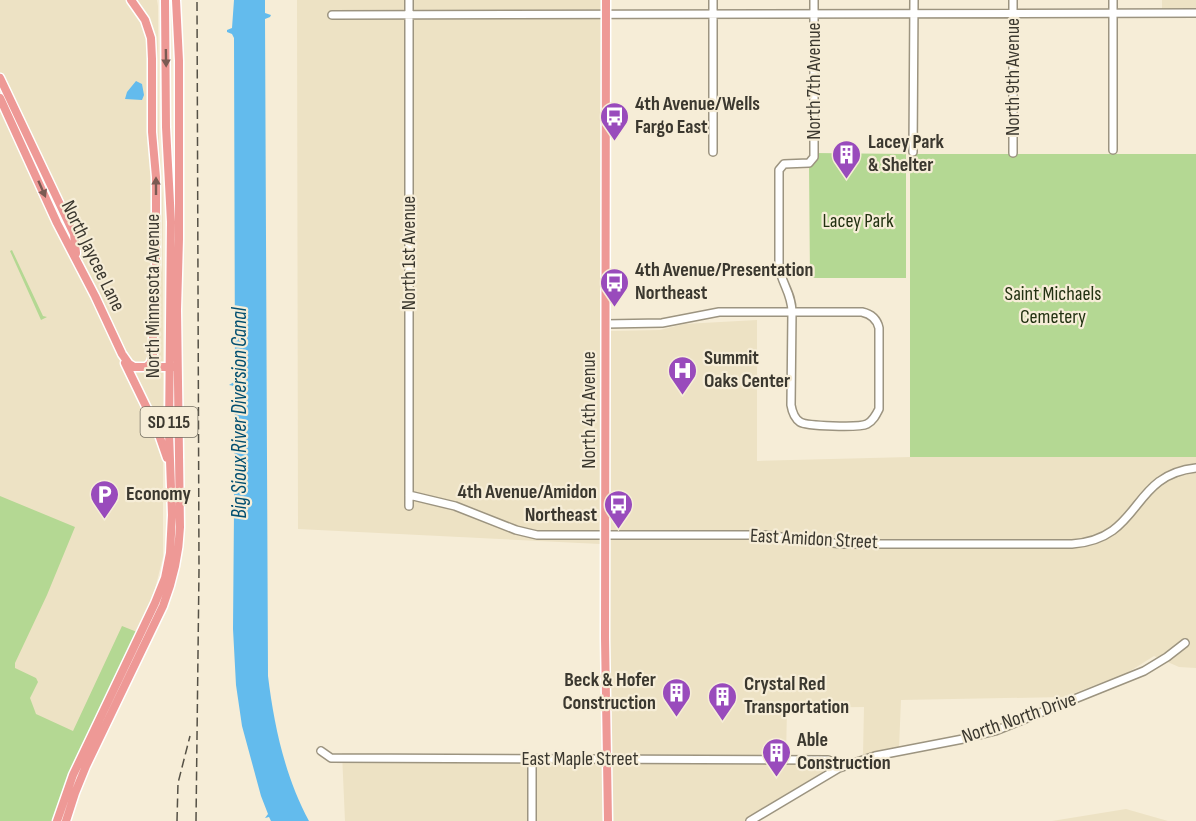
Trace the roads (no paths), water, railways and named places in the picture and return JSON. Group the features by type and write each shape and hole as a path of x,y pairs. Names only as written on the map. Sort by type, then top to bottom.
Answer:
{"main road":[{"name":"North Jaycee Lane","path":"131,0 145,20 151,38 152,59 152,132 156,177 156,276 153,356 146,367"},
{"name":"North Minnesota Avenue","path":"66,821 80,780 163,606 174,571 180,527 166,127 165,0"},
{"name":"North Minnesota Avenue","path":"57,821 73,775 161,589 170,554 179,161 179,61 176,0"},
{"name":"North 4th Avenue","path":"606,0 608,821"},
{"path":"0,78 74,234 76,258"},
{"name":"North Jaycee Lane","path":"0,98 57,223 161,437 167,456 171,486"},
{"path":"122,354 132,366 173,367"}],"street":[{"name":"North 1st Avenue","path":"409,0 409,506"},
{"path":"713,0 713,152"},
{"name":"North 7th Avenue","path":"792,312 790,296 780,274 779,266 779,170 783,164 809,163 814,157 814,0"},
{"path":"913,152 914,0"},
{"name":"North 9th Avenue","path":"1013,0 1013,153"},
{"path":"1113,0 1113,150"},
{"path":"332,15 1196,13"},
{"path":"606,324 662,323 720,312 792,312 862,312 871,315 879,328 879,409 875,418 863,425 807,425 796,419 791,405 792,312"},
{"name":"East Amidon Street","path":"409,495 455,506 530,534 764,535 842,544 1079,543 1099,539 1115,530 1130,516 1145,493 1162,478 1174,472 1196,468"},
{"name":"North North Drive","path":"750,821 839,768 874,756 995,731 1144,671 1185,643"},
{"name":"East Maple Street","path":"321,751 332,758 828,760 834,762 839,768"},
{"path":"532,759 532,821"}],"water":[{"name":"Big Sioux River Diversion Canal","path":"234,0 265,0 265,13 271,15 265,19 268,676 287,769 309,821 271,821 269,817 265,818 268,814 242,726 236,685 233,629 235,393 234,386 229,385 234,382 235,376 234,38 227,32 232,28"},
{"path":"136,81 142,84 144,95 142,100 125,99 127,92"}],"railway":[{"path":"196,821 199,570 197,0"},
{"path":"177,821 178,783 190,736"}],"place":[{"name":"4th Avenue/Wells Fargo East","path":"614,142"},
{"name":"Lacey Park & Shelter","path":"847,180"},
{"name":"4th Avenue/Presentation Northeast","path":"614,308"},
{"name":"Summit Oaks Center","path":"683,396"},
{"name":"Economy","path":"105,520"},
{"name":"4th Avenue/Amidon Northeast","path":"618,530"},
{"name":"Beck & Hofer Construction","path":"677,718"},
{"name":"Crystal Red Transportation","path":"723,722"},
{"name":"Able Construction","path":"776,778"}],"park label":[{"name":"Lacey Park","path":"858,221"},
{"name":"Saint Michaels Cemetery","path":"1053,306"}]}
